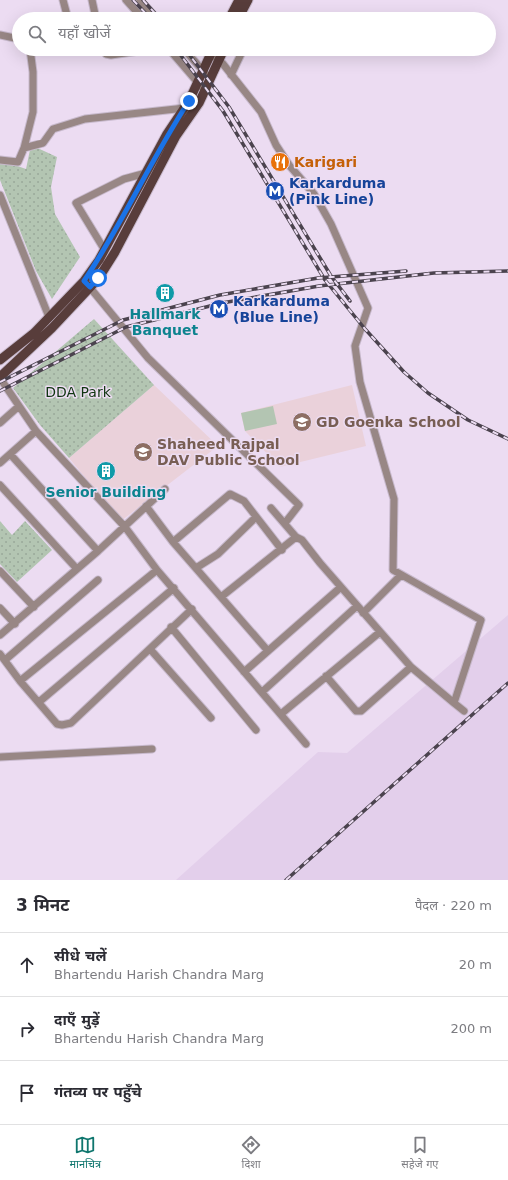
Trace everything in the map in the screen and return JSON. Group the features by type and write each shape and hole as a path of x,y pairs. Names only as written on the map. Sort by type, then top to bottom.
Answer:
{"main road":[{"path":"233,12 239,0"},
{"path":"242,12 248,0"},
{"path":"0,378 52,328 87,284 104,249 167,134 185,108 210,56"},
{"path":"0,360 34,333 49,316 87,284 98,278 115,252 176,136 199,103 221,56"}],"street":[{"path":"63,0 66,12"},
{"path":"92,0 95,12"},
{"path":"126,0 137,12"},
{"path":"140,0 151,12"},
{"path":"0,35 12,38"},
{"path":"0,160 18,162 24,148 33,112 33,72 31,56"},
{"path":"175,56 205,91"},
{"path":"190,56 210,78"},
{"path":"216,56 261,112 276,145 314,194 337,236 368,308 355,346 360,382 394,499 393,570 481,620 454,703"},
{"path":"231,75 240,56"},
{"path":"24,148 43,143 53,129 85,120 185,108"},
{"path":"104,249 76,203 124,178 146,173"},
{"path":"0,195 49,316"},
{"path":"87,284 148,358 299,505 285,523"},
{"path":"0,378 36,431 125,527 157,570 192,609 306,744"},
{"path":"0,423 18,406"},
{"path":"0,463 36,431"},
{"path":"10,454 98,551"},
{"path":"0,485 77,569"},
{"path":"0,635 15,624 98,551 165,489"},
{"path":"173,542 230,494 244,501 282,550"},
{"path":"146,506 173,542 268,651"},
{"path":"271,508 296,537 302,540 363,613 411,667 464,712"},
{"path":"196,568 218,554 256,517"},
{"path":"221,596 282,550 296,537"},
{"path":"20,681 157,570"},
{"path":"0,571 34,607"},
{"path":"363,613 401,575"},
{"path":"5,660 98,580"},
{"path":"244,672 341,587"},
{"path":"39,702 174,588"},
{"path":"262,692 357,606"},
{"path":"0,608 15,624"},
{"path":"0,654 20,681 57,724 62,725 70,723 192,609"},
{"path":"171,628 256,730"},
{"path":"281,714 380,632"},
{"path":"150,649 211,718"},
{"path":"326,676 356,711 361,711 411,667"},
{"path":"0,757 152,749"}],"shaded area":[{"name":"Shaheed Rajpal DAV Public School","path":"154,385 218,446 121,521 69,458"},
{"name":"GD Goenka School","path":"352,385 366,446 280,467 245,431 241,413"},
{"path":"508,615 508,880 176,880 318,752 347,753"}],"green space":[{"path":"31,145 57,157 51,187 55,214 80,257 52,299 36,271 0,180 0,160 26,169"},
{"name":"DDA Park","path":"94,319 154,385 69,458 40,425 13,388"},
{"path":"273,406 277,424 245,431 241,413"},
{"path":"0,521 12,535 25,521 52,550 17,582 0,564"}],"railway":[{"path":"133,0 144,12"},
{"path":"143,0 154,12"},
{"path":"181,56 223,111 325,280 365,329 404,372 428,393 468,420 508,439"},
{"path":"190,56 229,107 331,276 350,301"},
{"path":"0,382 123,320 220,295 318,278 406,271"},
{"path":"0,391 126,327 222,303 319,286 434,273 508,271"},
{"path":"286,880 508,683"}],"place":[{"name":"Karigari","path":"280,162"},
{"name":"Karkarduma (Pink Line)","path":"275,191"},
{"name":"Hallmark Banquet","path":"165,293"},
{"name":"Karkarduma (Blue Line)","path":"219,309"},
{"name":"GD Goenka School","path":"302,422"},
{"name":"Shaheed Rajpal DAV Public School","path":"143,452"},
{"name":"Senior Building","path":"106,471"}],"route":[{"path":"98,278 90,287 84,281 99,260 167,134 189,101"}]}
